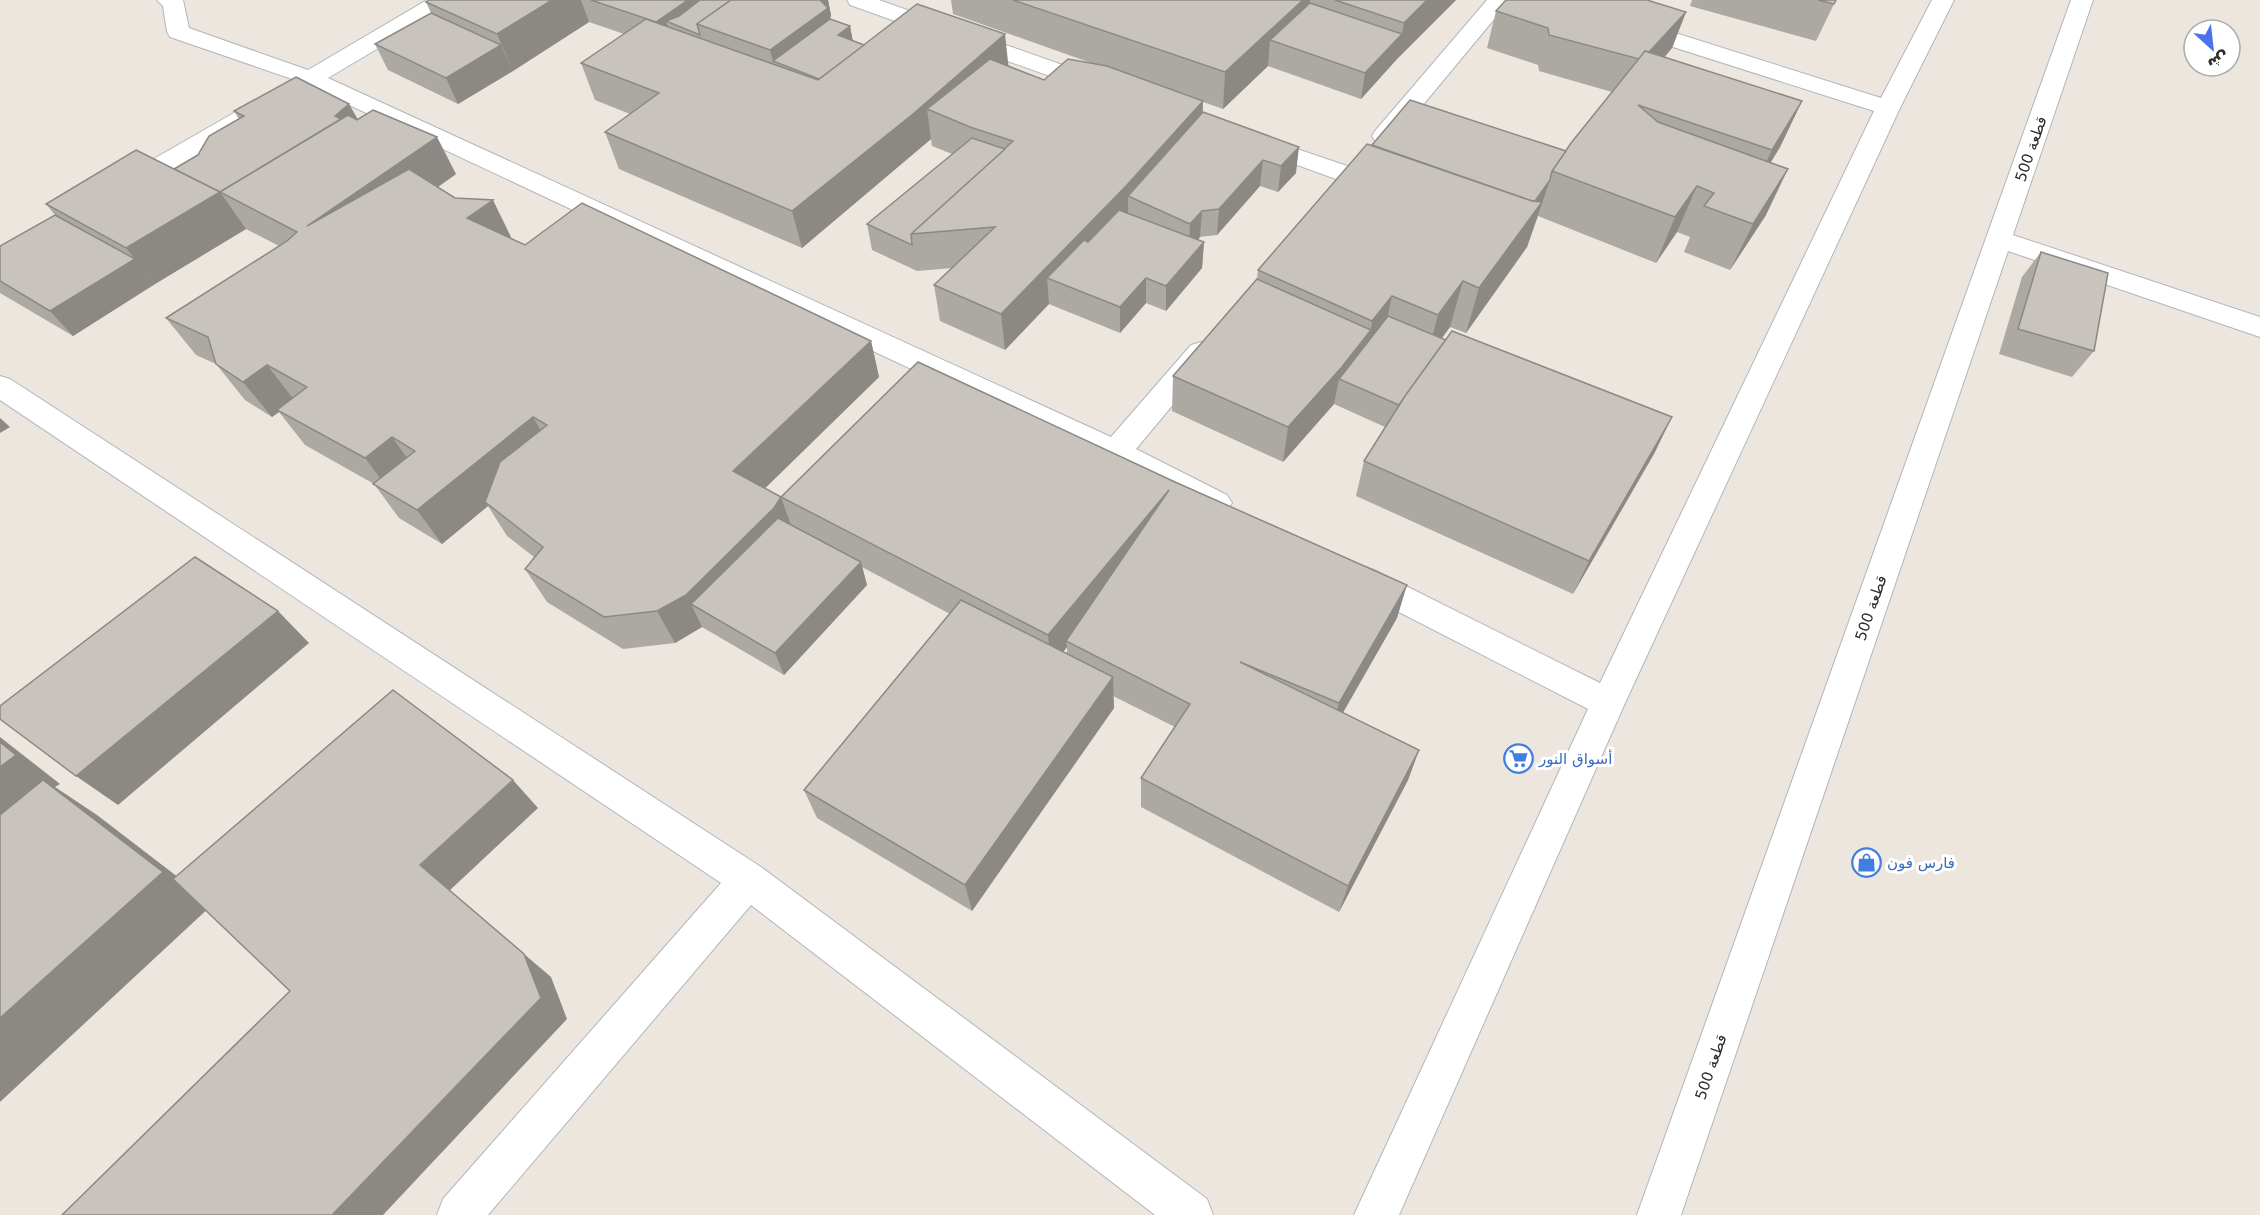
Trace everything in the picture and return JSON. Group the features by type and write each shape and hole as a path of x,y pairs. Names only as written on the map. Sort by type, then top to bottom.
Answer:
{"street":[{"path":"168,0 174,3 178,32 310,78 1116,452 1241,516"},
{"path":"110,196 442,0"},
{"path":"858,0 1115,92"},
{"path":"1238,136 1343,185 1499,0"},
{"path":"1549,0 1888,108"},
{"path":"1376,1215 1608,703 1888,108 1943,0"},
{"name":"قطعة 500","path":"1659,1215 2082,0"},
{"path":"1998,239 2260,327"},
{"path":"1116,452 1214,336"},
{"path":"0,386 748,880 1191,1215"},
{"path":"1336,564 1608,703"},
{"path":"459,1215 748,880"}],"building":[{"path":"429,0 552,0 497,34 426,2"},
{"path":"591,0 688,0 656,22"},
{"path":"700,0 731,0 697,24 700,35 666,21 679,16"},
{"path":"731,0 820,0 828,8 770,50 697,24"},
{"path":"1013,0 1303,0 1225,72"},
{"path":"1335,0 1427,0 1404,23"},
{"path":"1506,0 1647,0 1686,12 1649,52 1645,51 1639,59 1549,35 1548,28 1496,11"},
{"path":"1818,0 1836,0 1834,4"},
{"path":"1310,3 1402,34 1365,73 1270,40"},
{"path":"917,4 1005,34 913,114 792,211 605,132 659,93 581,63 646,19 818,80"},
{"path":"431,13 501,45 446,78 375,44"},
{"path":"830,19 850,26 838,35 864,45 819,79 773,61"},
{"path":"1645,51 1802,101 1772,150 1638,105 1658,122 1788,169 1753,224 1704,206 1714,193 1697,186 1675,217 1552,171 1571,143"},
{"path":"990,59 1044,80 1068,59 1107,66 1203,101 1127,185 1001,314 934,285 995,227 911,234 1013,141 970,127 927,109"},
{"path":"296,77 349,104 335,116 341,119 220,192 174,169 198,155 209,136 244,116 234,111"},
{"path":"1410,100 1566,151 1552,171 1550,180 1535,201 1532,201 1372,145"},
{"path":"373,110 437,137 307,226 409,169 455,198 493,200 467,218 525,245 582,203 871,341 733,471 781,497 774,508 686,595 657,611 604,617 525,569 543,547 485,502 500,462 547,425 533,417 417,510 373,484 415,451 392,437 365,458 277,410 307,387 267,365 243,382 216,364 208,337 166,318 287,241 297,232 220,192 348,115 357,120"},
{"path":"1203,112 1299,147 1281,166 1263,160 1219,209 1202,211 1190,224 1128,196"},
{"path":"972,138 1005,149 911,234 912,245 867,224"},
{"path":"1367,144 1532,201 1542,202 1479,288 1463,281 1438,315 1392,296 1372,321 1258,270"},
{"path":"136,150 220,192 126,248 46,204"},
{"path":"1119,210 1204,242 1166,286 1146,278 1120,307 1047,278 1084,240 1088,242"},
{"path":"55,215 135,259 50,311 0,281 0,246"},
{"path":"2041,252 2108,273 2094,351 2018,329"},
{"path":"1257,279 1371,330 1341,368 1288,427 1173,376"},
{"path":"1388,316 1446,340 1399,405 1339,379"},
{"path":"1452,331 1672,417 1589,561 1364,461 1405,396"},
{"path":"918,362 1175,482 1407,585 1339,703 1240,662 1419,750 1348,886 1141,778 1190,704 1066,641 1169,490 1048,635 781,497"},
{"path":"778,518 861,562 775,653 691,604"},
{"path":"195,557 278,611 76,776 0,719 0,706"},
{"path":"961,600 1113,677 965,885 804,790"},
{"path":"393,690 513,780 420,865 524,954 541,998 332,1215 62,1215 290,991 173,879"},
{"path":"0,742 16,755 0,767"},
{"path":"43,780 163,872 0,1018 0,815"}],"place":[{"name":"أسواق النور","path":"1518,759"},
{"name":"فارس فون","path":"1866,863"}]}
